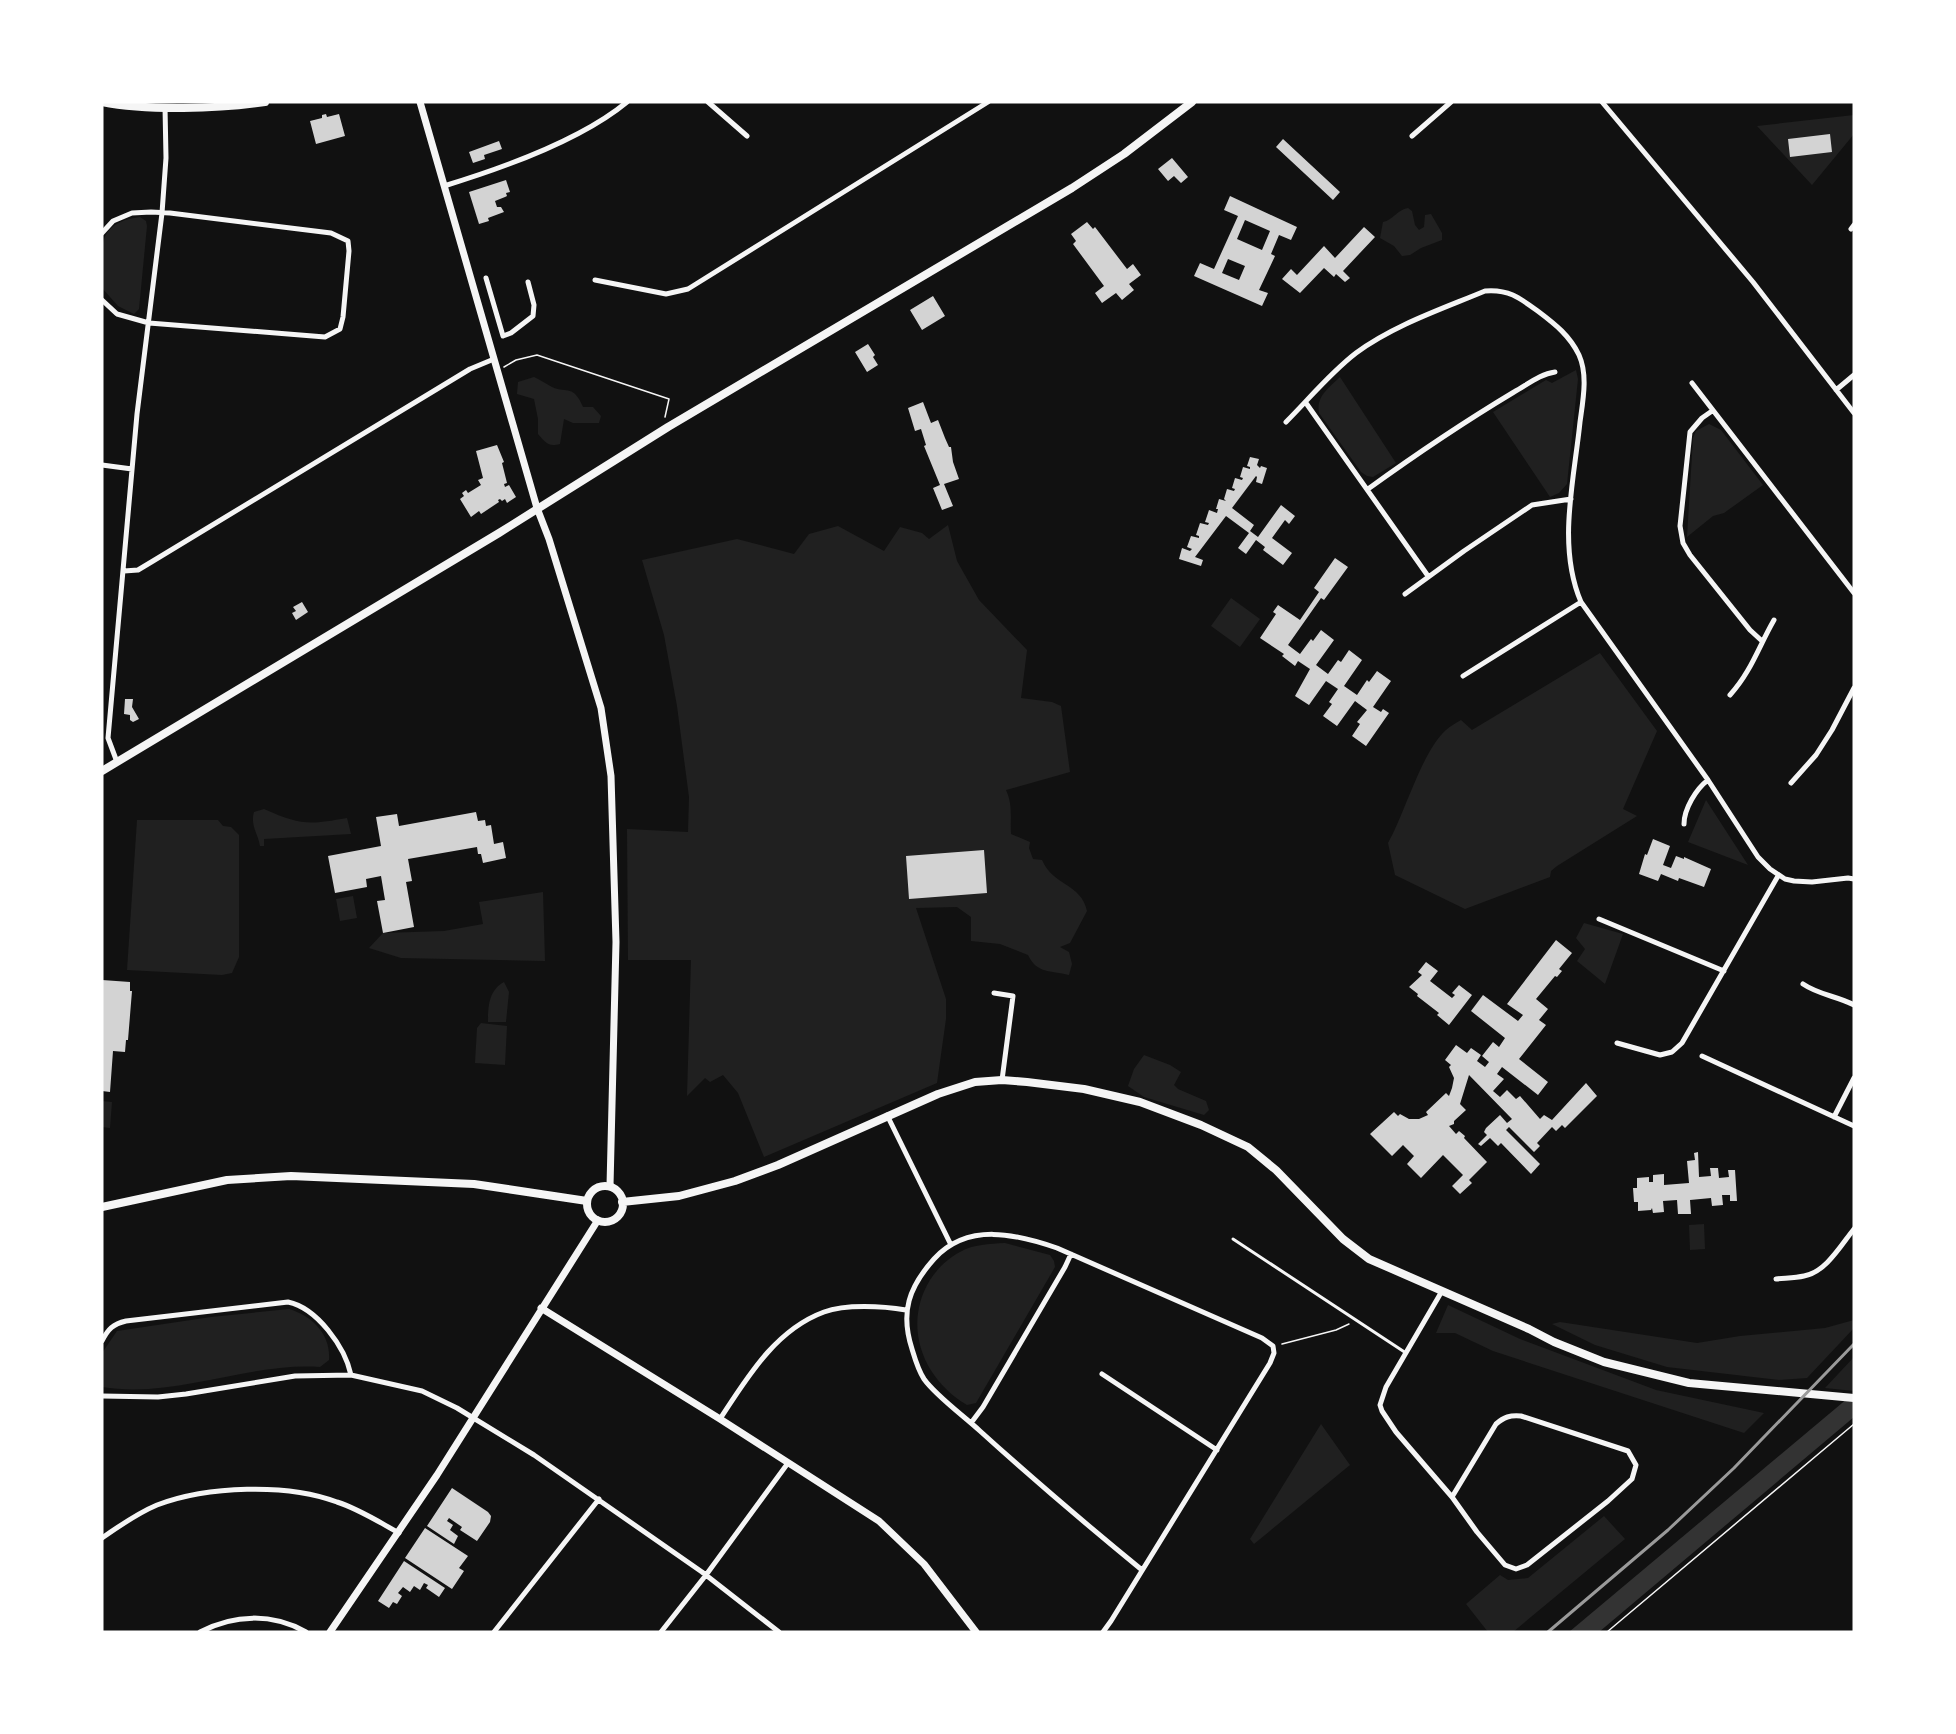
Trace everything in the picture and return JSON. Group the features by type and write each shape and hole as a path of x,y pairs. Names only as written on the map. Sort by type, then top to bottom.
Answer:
{"main road":[{"path":"102,102 165,108 265,102"},
{"path":"102,771 499,533 668,427 1072,188 1124,154 1192,102"},
{"path":"622,1202 679,1196 735,1181 815,1149 887,1115 975,1082 1002,1080 1054,1084 1110,1094 1169,1112 1248,1147 1269,1163 1354,1249 1396,1272 1604,1362 1689,1383 1854,1398"},
{"path":"102,1207 227,1180 291,1176 474,1184 587,1201"},
{"path":"610,1186 619,1193 622,1202 621,1211 615,1218 605,1221 598,1220 589,1211 587,1201 593,1190 610,1186"}],"street":[{"path":"420,102 537,508 549,539 601,708 611,776 616,922 610,1186"},
{"path":"444,186 539,152 602,120 627,102"},
{"path":"708,102 747,136"},
{"path":"595,280 666,294 688,289 988,102"},
{"path":"1412,136 1451,102"},
{"path":"1602,102 1753,282 1854,413"},
{"path":"117,762 108,738 132,469 162,213 166,158 165,108"},
{"path":"102,233 112,221 132,213 162,213 330,232 348,241 349,251 340,329 325,337 148,323 117,315 102,300"},
{"path":"486,278 503,336 511,333 533,316 534,305 528,282"},
{"path":"474,289 488,285"},
{"path":"1286,422 1333,374 1356,354 1389,332 1485,291 1499,290 1511,293 1562,330 1574,346 1581,362 1584,381 1571,500 1569,564 1581,602 1708,780 1758,857 1779,876 1794,882 1854,879"},
{"path":"124,571 138,570 470,369 494,358"},
{"path":"1368,489 1492,405 1543,375 1555,372"},
{"path":"1836,390 1854,375"},
{"path":"1692,383 1854,593"},
{"path":"1306,403 1428,576"},
{"path":"1712,411 1702,418 1690,432 1680,526 1681,538 1690,555 1750,630 1762,641"},
{"path":"102,465 132,469"},
{"path":"1405,594 1532,505 1571,500"},
{"path":"1463,676 1581,602"},
{"path":"1730,695 1751,668 1774,620"},
{"path":"1791,783 1816,755 1854,688"},
{"path":"1684,824 1685,816 1696,792 1708,780"},
{"path":"1617,1043 1660,1055 1672,1052 1682,1043 1779,876"},
{"path":"1599,919 1724,971"},
{"path":"1803,984 1812,990 1840,997 1854,1005"},
{"path":"994,993 1013,996 1002,1080"},
{"path":"1702,1056 1854,1126"},
{"path":"1834,1117 1854,1078"},
{"path":"887,1115 951,1245"},
{"path":"330,1632 399,1533 598,1220"},
{"path":"1776,1279 1805,1276 1815,1272 1829,1260 1854,1229"},
{"path":"1103,1632 1142,1570 1217,1450 1269,1363 1274,1353 1273,1346 1262,1338 1037,1241 996,1233 971,1237 951,1245 937,1255 920,1274 910,1294 906,1310 909,1339 916,1364 924,1378 971,1423 1142,1570"},
{"path":"971,1423 984,1407 1071,1254"},
{"path":"1442,1291 1386,1387 1381,1399 1382,1411 1396,1432 1452,1497 1505,1565 1516,1569 1527,1565 1608,1501 1632,1479 1636,1465 1628,1451 1521,1416 1511,1415 1496,1424 1452,1497"},
{"path":"102,1341 108,1329 116,1323 288,1302 308,1309 338,1343 348,1360 351,1375"},
{"path":"720,1419 765,1355 779,1340 808,1319 825,1311 846,1308 889,1307 906,1310"},
{"path":"541,1308 879,1521 924,1564 976,1632"},
{"path":"1102,1374 1217,1450"},
{"path":"102,1396 158,1397 295,1376 351,1375 422,1391 472,1416 534,1455 706,1575 779,1632"},
{"path":"661,1632 788,1463"},
{"path":"102,1538 157,1506 197,1495 241,1489 312,1494 338,1502 399,1533"},
{"path":"494,1632 599,1499"},
{"path":"200,1632 231,1619 257,1618 280,1622 306,1632"}],"lane":[{"path":"1233,1239 1406,1353"}],"path":[{"path":"498,371 516,360 537,355 669,399 665,414 668,427"},
{"path":"1273,1346 1336,1330 1356,1321"},
{"path":"1607,1632 1854,1425"}],"shaded area":[{"path":"1854,115 1854,134 1812,185 1757,126"},
{"path":"1408,208 1412,211 1415,225 1419,230 1424,227 1425,215 1431,214 1442,233 1442,240 1410,255 1402,256 1394,246 1380,238 1383,222"},
{"path":"140,217 146,221 147,226 139,309 134,314 118,306 102,288 102,251 103,241 114,226 125,220"},
{"path":"1576,370 1578,379 1567,484 1559,493 1550,497 1493,412 1546,380 1552,383"},
{"path":"534,377 552,387 573,392 583,407 593,407 601,416 599,423 573,423 564,419 560,444 547,444 538,434 534,399 517,394 518,382"},
{"path":"1340,377 1396,463 1373,477 1361,472 1319,413 1321,397"},
{"path":"1709,424 1721,430 1763,485 1724,513 1713,516 1687,537 1693,438 1696,431"},
{"path":"948,525 957,561 979,600 1027,650 1021,698 1052,702 1061,706 1070,772 1006,790 1010,806 1011,834 1030,842 1029,848 1033,859 1042,860 1053,875 1073,889 1084,902 1087,911 1070,943 1060,947 1069,952 1072,964 1069,975 1040,968 1028,955 1000,944 971,941 971,917 957,907 916,908 946,999 946,1019 937,1083 764,1157 738,1093 723,1075 710,1082 705,1078 687,1096 691,960 628,960 627,829 688,832 689,797 677,706 664,635 642,560 737,539 794,554 809,534 838,526 884,551 900,527 922,533 929,539"},
{"path":"1231,598 1260,619 1240,647 1211,626"},
{"path":"1600,653 1657,731 1623,809 1637,816 1557,866 1551,871 1550,877 1465,909 1395,875 1388,843 1429,752 1446,730 1461,720 1472,730"},
{"path":"1706,800 1748,865 1688,842"},
{"path":"264,809 304,822 347,818 351,834 264,839 264,846 260,846 253,817 254,812"},
{"path":"137,820 218,820 223,826 231,827 239,835 239,957 232,973 222,975 127,970"},
{"path":"543,892 545,961 401,958 369,948 383,933 444,931 483,924 479,902"},
{"path":"353,896 357,918 340,921 336,899"},
{"path":"1584,923 1623,934 1605,984 1577,961 1585,949 1576,938"},
{"path":"504,982 509,992 506,1022 488,1022 492,994"},
{"path":"481,1023 507,1026 505,1065 475,1063 477,1028"},
{"path":"1144,1055 1181,1072 1174,1085 1206,1101 1209,1110 1204,1115 1144,1097 1128,1086 1134,1069"},
{"path":"102,1101 112,1102 110,1128 102,1127"},
{"path":"1704,1224 1705,1249 1690,1250 1689,1225"},
{"path":"1005,1243 1050,1255 1055,1267 976,1403 967,1405 939,1381 929,1366 921,1350 918,1315 930,1280 947,1261 965,1249"},
{"path":"1448,1305 1520,1339 1656,1390 1764,1413 1744,1433 1493,1351 1455,1333 1436,1333"},
{"path":"289,1309 312,1321 323,1334 327,1342 329,1360 320,1367 266,1370 157,1388 102,1387 102,1353 117,1331 211,1317"},
{"path":"1854,1320 1854,1328 1807,1378 1779,1380 1667,1367 1595,1345 1552,1324 1560,1322 1697,1343 1740,1336 1825,1328"},
{"path":"1854,1357 1854,1391 1825,1388"},
{"path":"1854,1393 1854,1417 1599,1632 1569,1632"},
{"path":"1321,1424 1350,1465 1254,1544 1250,1539"},
{"path":"1604,1516 1625,1539 1513,1632 1488,1632 1466,1604 1500,1575 1508,1580 1528,1578"}],"building":[{"path":"326,114 327,117 339,114 345,136 316,144 310,121 322,118 322,115"},
{"path":"1830,134 1832,152 1790,157 1788,139"},
{"path":"1283,139 1340,192 1333,200 1276,147"},
{"path":"499,141 502,149 484,155 485,159 473,163 469,152"},
{"path":"1172,158 1188,177 1181,183 1174,176 1168,181 1158,169"},
{"path":"506,180 510,192 506,193 507,196 495,201 497,207 501,207 504,212 479,224 469,192"},
{"path":"1230,196 1297,227 1291,240 1279,235 1271,254 1275,256 1259,290 1268,293 1262,306 1194,276 1200,263 1214,269 1238,216 1224,210","holes":["1245,220 1270,231 1262,250 1237,239","1228,259 1245,266 1239,280 1222,273"]},
{"path":"1087,222 1093,229 1095,227 1127,269 1133,264 1141,275 1129,284 1134,290 1122,300 1116,293 1102,303 1095,293 1104,286 1073,244 1076,241 1071,234"},
{"path":"1364,227 1375,237 1343,271 1350,278 1345,282 1336,274 1334,277 1324,268 1300,293 1282,279 1291,269 1297,275 1324,246 1335,258"},
{"path":"933,296 945,316 922,330 910,310"},
{"path":"868,344 878,365 867,372 855,352"},
{"path":"923,402 931,423 938,420 949,447 951,447 959,479 944,484 953,506 942,510 933,488 940,485 924,446 926,445 921,429 915,431 908,408"},
{"path":"497,445 504,462 502,463 507,483 504,484 505,487 509,485 516,497 507,503 505,499 502,501 500,499 481,514 479,511 471,517 460,499 466,490 468,493 481,485 478,480 483,478 476,451"},
{"path":"1250,457 1259,459 1257,465 1260,468 1261,466 1267,468 1262,484 1256,482 1256,476 1232,508 1254,525 1250,531 1258,537 1281,505 1295,516 1289,524 1285,520 1272,538 1292,553 1283,565 1263,550 1265,547 1256,540 1246,554 1238,548 1249,533 1226,516 1195,557 1203,560 1201,566 1179,559 1182,548 1190,551 1192,549 1187,547 1191,536 1199,538 1196,535 1200,523 1208,525 1209,523 1205,522 1209,510 1217,513 1219,499 1226,501 1224,499 1227,489 1234,491 1235,489 1232,488 1235,478 1242,480 1243,478 1240,477 1243,467 1250,469 1247,466"},
{"path":"1335,558 1348,567 1324,600 1321,598 1288,645 1300,654 1321,630 1334,640 1316,665 1328,674 1338,660 1341,662 1349,650 1362,660 1344,686 1357,695 1367,680 1369,682 1377,671 1391,681 1373,707 1381,712 1383,709 1389,713 1366,746 1352,736 1360,724 1357,722 1367,710 1355,701 1337,726 1323,716 1332,704 1329,702 1338,689 1326,681 1309,705 1295,696 1310,669 1298,661 1295,666 1282,656 1284,654 1260,638 1276,614 1273,612 1278,605 1300,620 1319,592 1314,588"},
{"path":"302,602 308,612 296,620 292,613 296,611 293,607"},
{"path":"125,699 133,699 132,707 139,719 133,722 130,720 130,715 124,714"},
{"path":"476,812 478,821 485,820 486,826 491,825 494,844 503,842 506,858 483,863 477,847 408,859 412,881 406,882 414,927 383,933 377,901 385,900 381,876 366,879 367,887 335,893 328,856 381,846 376,817 397,814 399,826"},
{"path":"1653,839 1670,846 1663,865 1671,868 1676,856 1684,859 1684,857 1711,869 1704,887 1661,874 1658,881 1639,874 1645,854 1647,855"},
{"path":"984,850 987,893 909,899 906,856"},
{"path":"1556,940 1572,953 1559,969 1562,971 1536,999 1548,1009 1539,1020 1546,1025 1519,1059 1548,1082 1538,1095 1502,1067 1497,1074 1504,1079 1493,1091 1500,1097 1507,1090 1516,1099 1520,1096 1540,1119 1544,1115 1552,1120 1586,1083 1597,1096 1565,1128 1562,1125 1556,1131 1552,1127 1537,1143 1540,1146 1534,1152 1509,1127 1506,1130 1540,1164 1531,1174 1501,1143 1498,1146 1490,1138 1481,1146 1478,1144 1487,1135 1484,1132 1486,1128 1500,1115 1507,1123 1512,1119 1469,1075 1460,1104 1466,1110 1454,1121 1454,1124 1449,1126 1456,1134 1459,1131 1465,1136 1464,1138 1487,1162 1469,1180 1472,1183 1460,1194 1452,1186 1463,1175 1443,1155 1421,1178 1407,1164 1414,1156 1403,1145 1392,1156 1370,1134 1394,1112 1398,1116 1400,1114 1409,1119 1419,1119 1428,1115 1426,1112 1446,1093 1449,1096 1454,1078 1449,1067 1451,1065 1445,1060 1456,1045 1467,1053 1471,1048 1481,1055 1477,1061 1485,1067 1489,1062 1482,1056 1493,1042 1499,1047 1505,1038 1471,1011 1483,995 1518,1021 1523,1015 1507,1004"},
{"path":"1426,962 1438,971 1430,981 1452,998 1455,995 1452,993 1459,985 1472,995 1449,1025 1437,1015 1439,1013 1409,987 1422,975 1418,972"},
{"path":"102,980 130,982 130,991 132,991 128,1040 126,1040 125,1052 113,1051 110,1092 102,1091"},
{"path":"1698,1152 1699,1177 1711,1176 1710,1168 1718,1168 1719,1178 1729,1177 1728,1170 1735,1170 1737,1201 1730,1201 1730,1195 1722,1195 1723,1205 1712,1206 1711,1198 1690,1200 1691,1214 1678,1214 1677,1200 1663,1201 1664,1212 1653,1213 1652,1208 1638,1211 1638,1202 1634,1202 1633,1188 1637,1188 1637,1178 1649,1177 1649,1182 1653,1182 1653,1175 1664,1174 1664,1185 1689,1183 1687,1161 1695,1160 1694,1153"},
{"path":"452,1488 491,1516 490,1522 477,1541 460,1530 462,1527 449,1518 447,1521 453,1525 450,1530 458,1536 454,1544 427,1526"},
{"path":"425,1528 468,1556 459,1568 464,1571 452,1589 405,1558"},
{"path":"404,1561 445,1588 439,1597 426,1588 428,1585 424,1583 420,1590 414,1586 410,1592 403,1587 398,1593 402,1596 397,1604 393,1602 389,1608 378,1601"}],"railway":[{"path":"1548,1632 1668,1530 1734,1468 1854,1344"}]}
